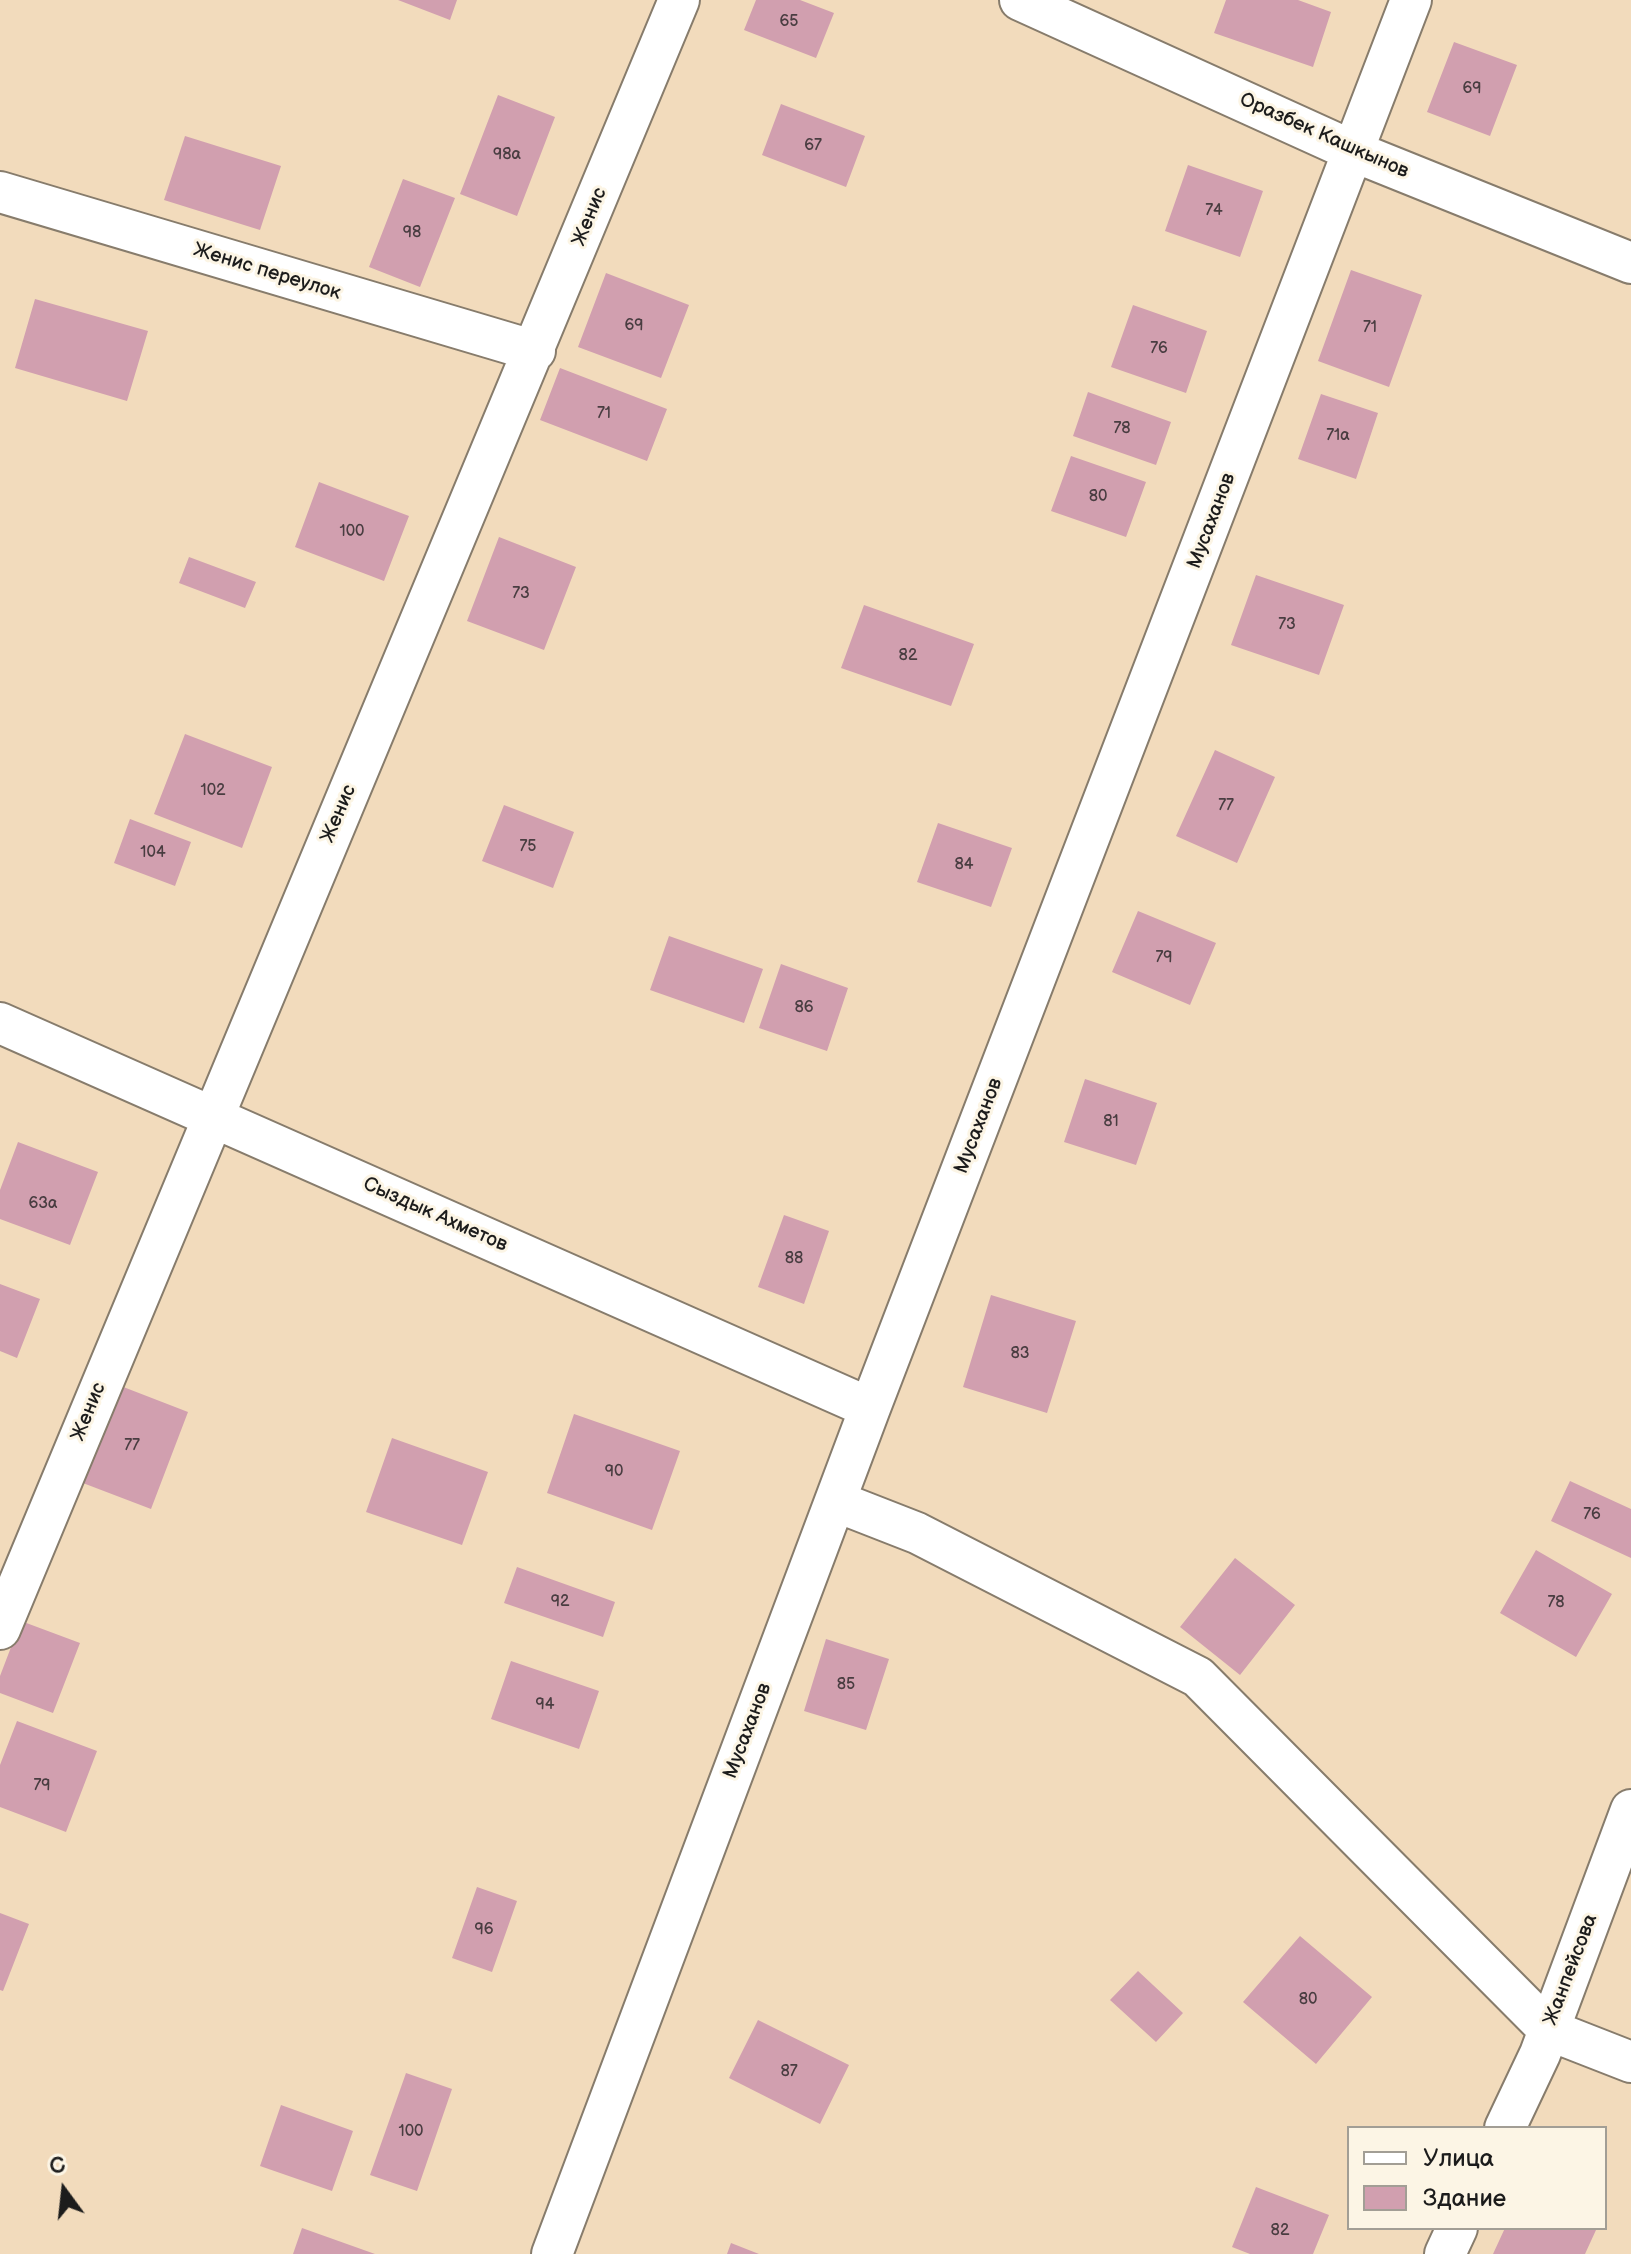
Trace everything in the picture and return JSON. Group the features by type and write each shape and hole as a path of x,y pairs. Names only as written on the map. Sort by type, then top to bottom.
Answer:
{"street":[{"name":"Женис","path":"0,1629 15,1552 212,1115 535,351 679,0"},
{"name":"Оразбек Кашкынов","path":"1020,0 1355,152 1631,263"},
{"name":"Мусаханов","path":"552,2254 870,1408 1411,0"},
{"name":"Женис переулок","path":"0,192 535,351"},
{"name":"Сыздык Ахметов","path":"0,1023 870,1408"},
{"path":"835,1501 917,1533 1198,1677 1549,2030 1631,2062"},
{"name":"Жанпейсова","path":"1506,2126 1549,2030 1631,1810"},
{"path":"1445,2254 1456,2230"}],"building":[{"path":"398,0 457,0 450,20"},
{"path":"756,0 800,0 834,13 816,58 744,30"},
{"path":"1226,0 1298,0 1331,12 1313,67 1214,33"},
{"path":"1454,42 1517,65 1490,136 1427,112"},
{"path":"498,95 555,117 517,216 460,194"},
{"path":"781,104 865,136 846,187 762,155"},
{"path":"185,136 281,166 260,230 164,200"},
{"path":"1188,165 1263,191 1240,257 1165,231"},
{"path":"403,179 455,198 420,287 369,267"},
{"path":"1351,270 1422,295 1389,387 1318,361"},
{"path":"606,273 689,305 661,378 578,347"},
{"path":"35,299 148,331 127,401 15,368"},
{"path":"1133,305 1207,331 1186,393 1111,367"},
{"path":"560,368 667,409 647,461 540,420"},
{"path":"1088,392 1171,422 1156,465 1073,436"},
{"path":"1321,394 1378,413 1356,479 1298,459"},
{"path":"1071,456 1146,482 1126,537 1051,511"},
{"path":"319,482 409,516 384,581 295,547"},
{"path":"499,537 576,567 544,650 467,621"},
{"path":"189,557 256,582 245,608 179,583"},
{"path":"1256,575 1344,605 1319,675 1231,645"},
{"path":"864,605 974,644 951,706 841,668"},
{"path":"185,734 272,767 242,848 154,814"},
{"path":"1215,750 1275,777 1237,863 1176,836"},
{"path":"504,805 574,832 553,888 482,861"},
{"path":"130,819 191,842 175,886 114,863"},
{"path":"938,823 1012,848 991,907 917,882"},
{"path":"1138,911 1216,943 1190,1005 1112,972"},
{"path":"669,936 763,969 744,1023 650,990"},
{"path":"781,964 848,988 827,1051 759,1028"},
{"path":"1085,1079 1157,1103 1136,1165 1064,1142"},
{"path":"18,1142 98,1172 70,1245 0,1219 0,1190"},
{"path":"784,1215 829,1231 804,1304 758,1287"},
{"path":"0,1284 40,1299 17,1358 0,1351"},
{"path":"991,1295 1076,1321 1047,1413 963,1387"},
{"path":"113,1383 188,1412 151,1509 75,1480"},
{"path":"574,1414 680,1451 652,1530 547,1493"},
{"path":"392,1438 488,1472 462,1545 366,1512"},
{"path":"1570,1481 1631,1509 1631,1558 1551,1521"},
{"path":"1536,1550 1612,1594 1576,1657 1500,1613"},
{"path":"1235,1558 1295,1605 1240,1675 1180,1627"},
{"path":"517,1567 615,1602 603,1637 504,1603"},
{"path":"21,1621 80,1643 53,1713 0,1693 0,1676"},
{"path":"826,1639 889,1659 866,1730 804,1711"},
{"path":"511,1661 599,1691 579,1749 491,1719"},
{"path":"17,1721 97,1751 66,1832 0,1807 0,1765"},
{"path":"477,1887 517,1901 492,1972 452,1958"},
{"path":"0,1913 29,1924 3,1991 0,1990"},
{"path":"1300,1936 1372,1997 1316,2064 1243,2002"},
{"path":"1138,1971 1183,2013 1156,2042 1110,2000"},
{"path":"758,2020 849,2065 820,2124 729,2078"},
{"path":"406,2073 452,2089 417,2191 370,2175"},
{"path":"281,2105 353,2131 332,2191 260,2166"},
{"path":"1256,2187 1329,2215 1313,2254 1250,2254 1232,2247"},
{"path":"302,2228 375,2254 293,2254"},
{"path":"1504,2230 1596,2230 1585,2254 1493,2254"},
{"path":"731,2243 759,2254 727,2254"}]}
